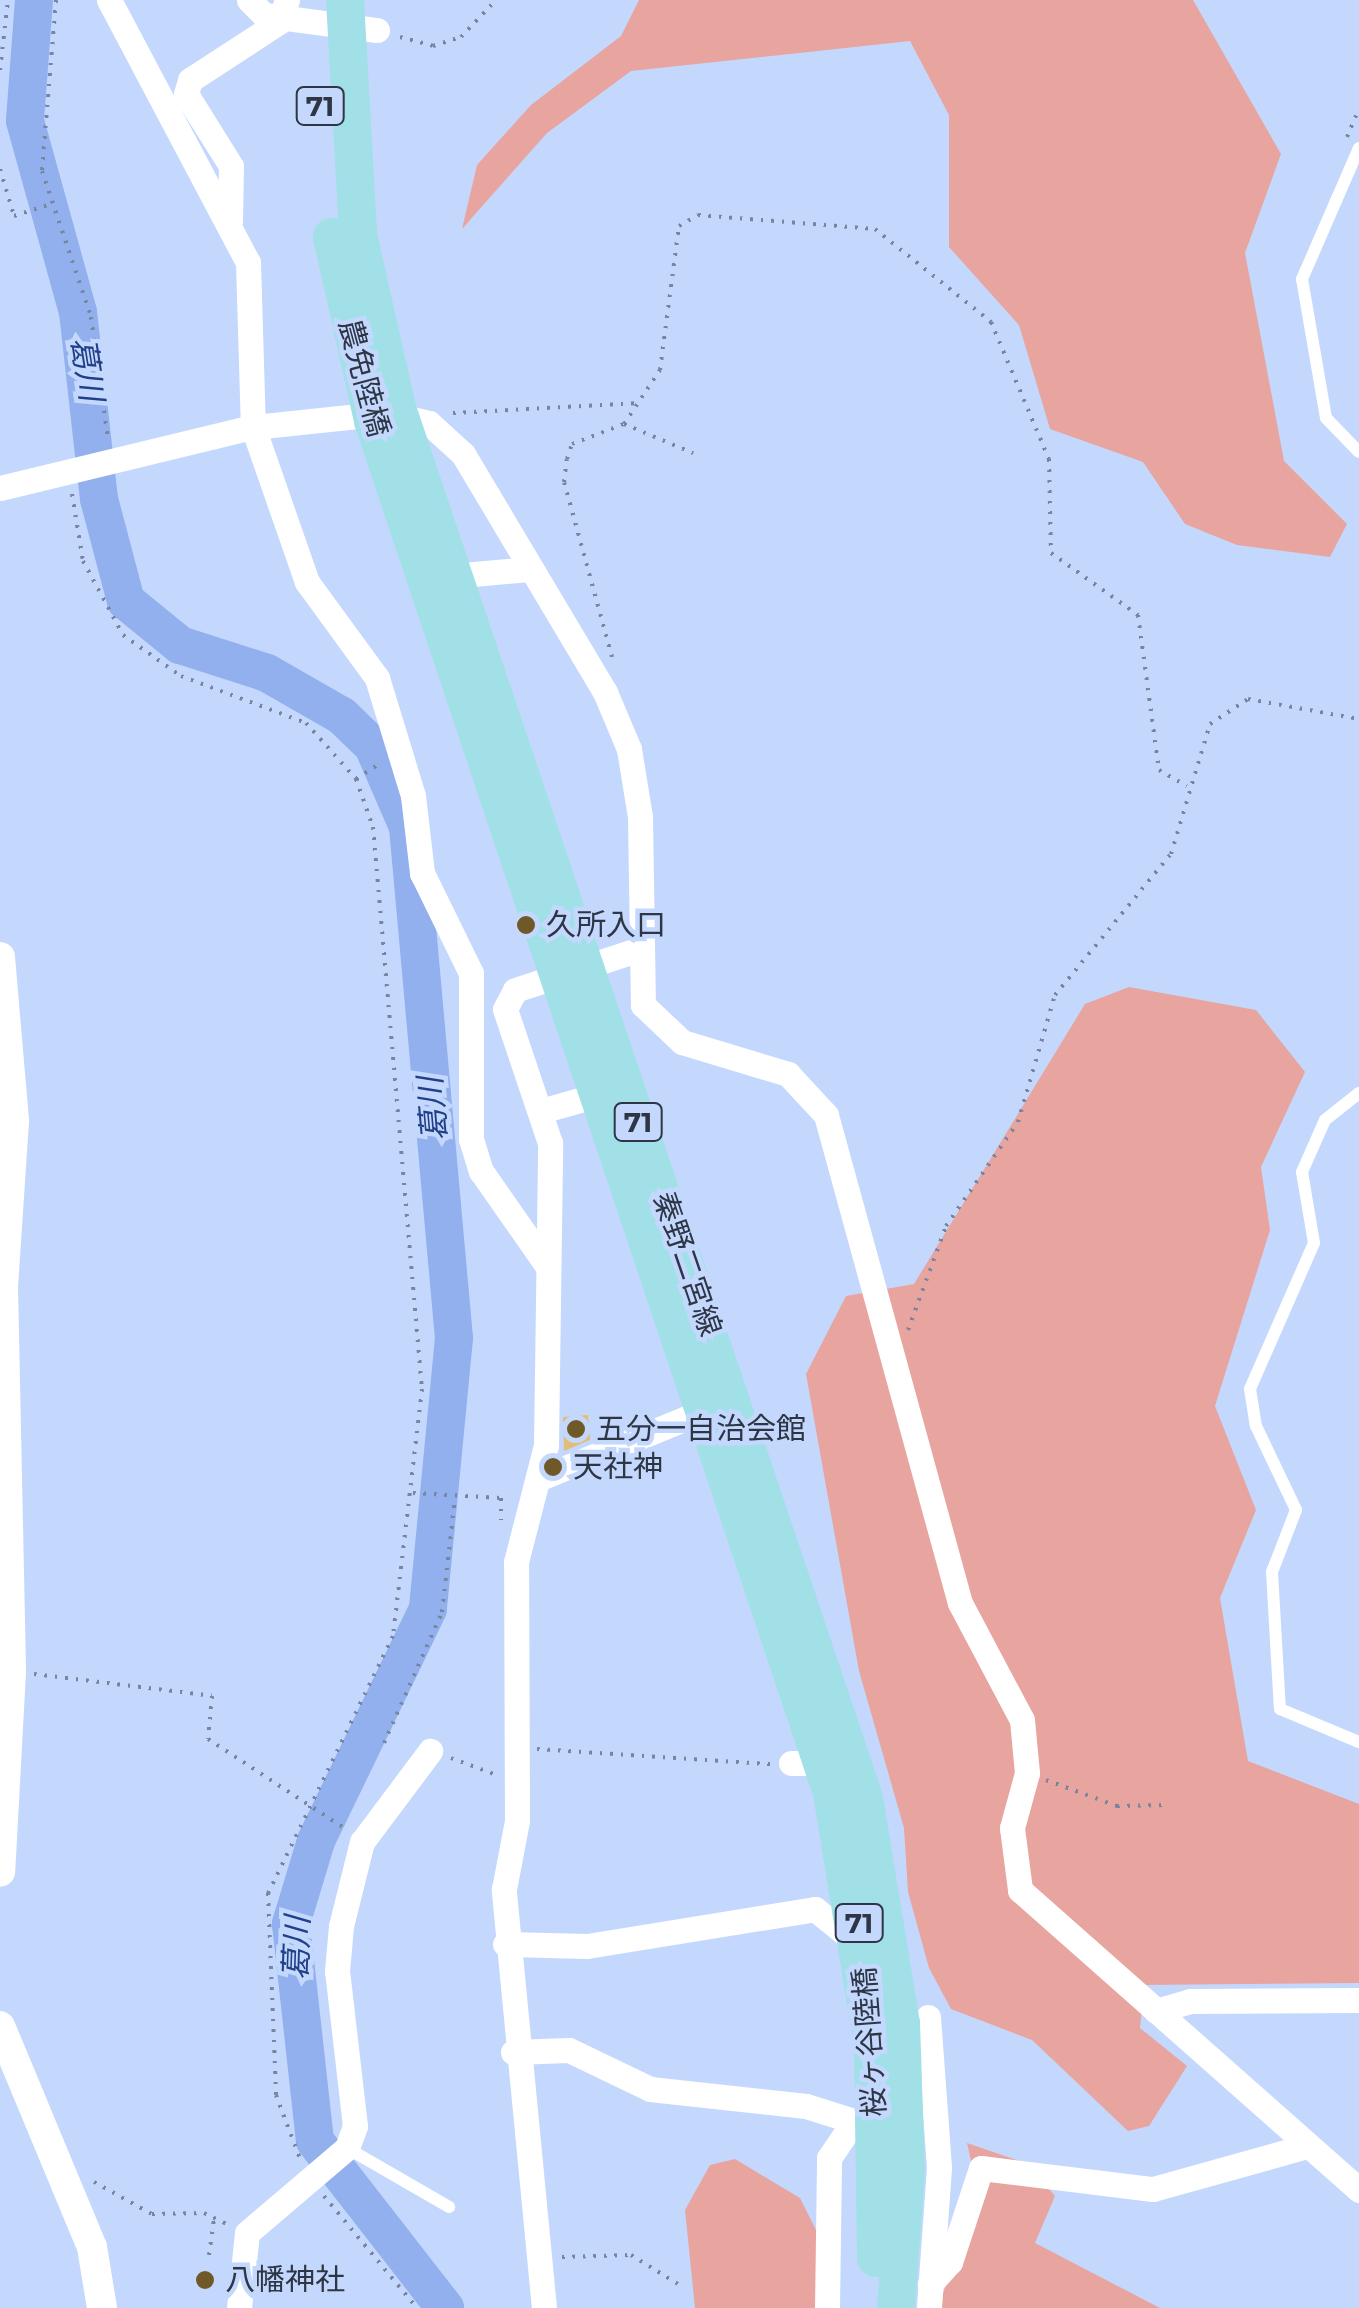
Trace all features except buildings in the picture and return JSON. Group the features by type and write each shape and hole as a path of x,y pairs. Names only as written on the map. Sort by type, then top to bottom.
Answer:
{"main road":[{"name":"71","path":"319,0 342,210"},
{"name":"71","path":"342,210 345,0"},
{"name":"農免陸橋","path":"342,210 382,352 427,538"},
{"name":"秦野二宮線","path":"427,538 822,1706"},
{"name":"秦野二宮線","path":"440,577 601,1094 822,1706"},
{"name":"桜ヶ谷陸橋","path":"822,1706 896,2151"},
{"name":"71","path":"872,2308 896,2151"},
{"name":"71","path":"896,2151 896,2308"}],"street":[{"path":"109,0 132,56 230,221 255,298 253,427 307,582 377,678 413,796 422,873 471,973 470,1139 480,1172 548,1267"},
{"path":"230,221 231,166 186,94 190,80 279,22 269,5"},
{"path":"269,5 378,30"},
{"path":"0,488 253,427 386,413 429,423 463,454 628,749 640,817 636,950 644,1006 657,1026 813,1092 960,1603 1022,1720 1028,1773 1012,1828 1020,1890 1304,2146 1359,2190"},
{"path":"440,577 530,569"},
{"path":"544,2308 513,2052 505,1944 517,1782 516,1562 544,1477 550,1143 505,1009 516,990 636,950"},
{"path":"0,957 14,1052 3,1286 11,1672 0,1872"},
{"path":"541,1111 601,1094"},
{"path":"544,1477 686,1418"},
{"path":"239,2308 247,2234 344,2151 355,2126 337,1971 341,1926 362,1842 430,1751"},
{"path":"505,1944 586,1946 815,1908 854,1932 868,1896 839,1762 780,1764"},
{"path":"1156,2011 1190,2001 1359,2000"},
{"path":"860,2232 896,2151 928,2017"},
{"path":"0,2026 92,2247 102,2308"},
{"path":"513,2052 569,2050 650,2089 806,2106 896,2151"},
{"path":"929,2296 950,2262 981,2168 1153,2190 1304,2146"},
{"path":"896,2151 929,2296"},
{"path":"828,2308 829,2158 896,2151"}],"lane":[{"path":"1359,148 1302,279 1326,418 1359,452"},
{"path":"1359,1093 1325,1120 1302,1172 1314,1243 1250,1389 1256,1426 1296,1510 1272,1572 1280,1710 1359,1742"},
{"path":"344,2151 449,2207"}],"path":[{"path":"0,70 8,0"},
{"path":"56,0 40,150 51,204 91,317 110,464"},
{"path":"378,30 433,46 461,37 496,0"},
{"path":"0,168 14,216 51,204"},
{"path":"616,670 564,482 572,444 624,424 660,370 676,235 688,218 883,232 991,322 1009,355 1049,459 1051,553 1138,615 1159,770 1188,786"},
{"path":"429,423 487,405 581,412 636,402"},
{"path":"624,424 693,454"},
{"path":"70,471 83,561 123,635 181,676 306,724 356,779 372,827 423,1348 414,1493 393,1636 308,1801 268,1893 264,1962 276,2095 311,2178 417,2308"},
{"path":"894,1367 946,1226 1018,1122 1054,994 1170,854 1210,724 1248,699 1359,719"},
{"path":"356,779 398,753"},
{"path":"384,1743 442,1612 455,1498 414,1493"},
{"path":"11,1672 212,1696 208,1739 339,1824"},
{"path":"517,1746 609,1760 780,1764"},
{"path":"430,1751 517,1782"},
{"path":"1044,1779 1117,1806 1168,1805"},
{"path":"57,2167 152,2214 215,2218 247,2234"},
{"path":"209,2255 215,2218"},
{"path":"538,2259 631,2255 678,2284"}],"shaded area":[{"path":"639,0 1193,0 1281,154 1245,253 1284,461 1347,524 1330,557 1237,545 1185,524 1143,462 1050,429 1019,325 949,247 949,115 910,41 631,71 547,133 462,229 477,165 531,105 621,36"},
{"path":"1129,987 1256,1010 1305,1072 1261,1167 1270,1230 1215,1406 1256,1510 1220,1598 1248,1761 1359,1804 1359,1983 1144,1985 1140,2028 1187,2066 1149,2126 1128,2131 1032,2040 951,2009 929,1968 908,1892 904,1828 859,1671 806,1374 846,1296 914,1284 1085,1004"},
{"path":"967,2143 1028,2164 1055,2196 1035,2243 1160,2308 938,2308 978,2191"},
{"path":"735,2159 800,2198 817,2232 820,2308 695,2308 685,2210 710,2165"}],"waterway":[{"name":"葛川","path":"34,0 25,121 78,312 99,499 126,601 180,645 267,673 342,716 373,746 408,827 454,1338 428,1609 316,1841 291,1924 315,2141 445,2308"}],"place":[{"name":"久所入口","path":"526,925"},
{"name":"五分一自治会館","path":"576,1429"},
{"name":"天社神","path":"553,1467"},
{"name":"八幡神社","path":"205,2280"}]}
